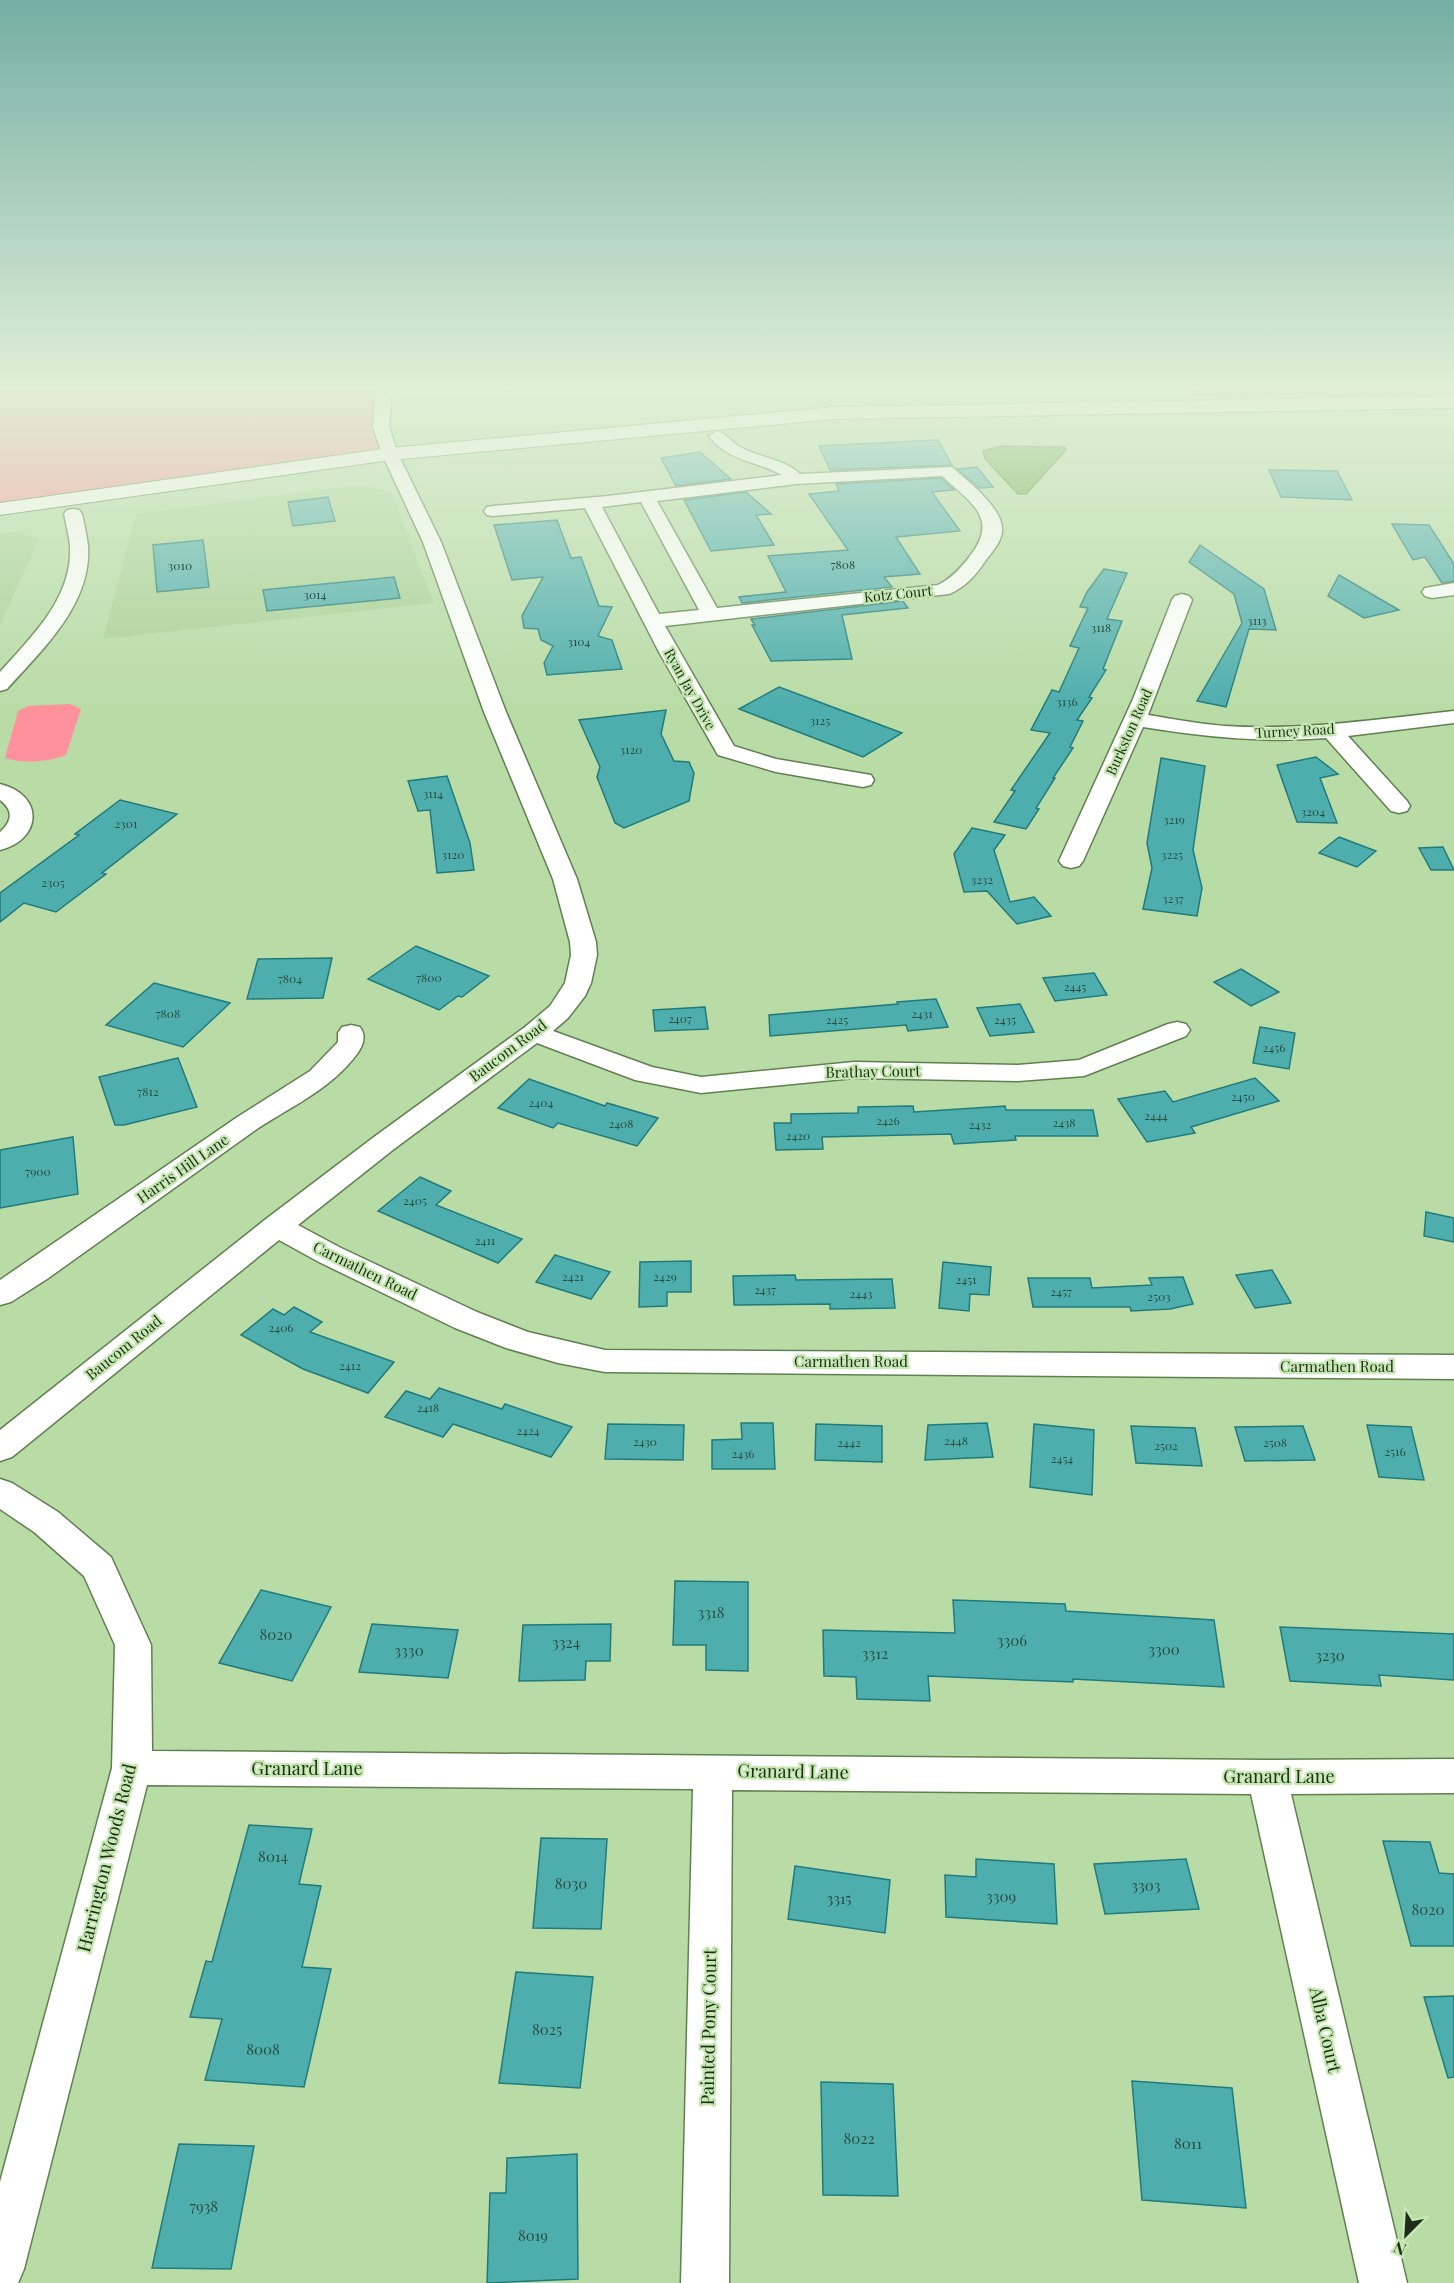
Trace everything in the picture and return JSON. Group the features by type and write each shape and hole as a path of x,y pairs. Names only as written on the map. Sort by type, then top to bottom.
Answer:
{"main road":[{"path":"0,509 155,493"},
{"path":"0,524 229,493"},
{"path":"0,516 27,512 45,503"}],"street":[{"name":"Baucom Road","path":"0,1448 277,1226 534,1033 559,1012 572,996 582,964 583,942 565,879 495,712 432,542 405,493"},
{"name":"Kotz Court","path":"493,511 591,503 675,493"},
{"name":"Kotz Court","path":"653,621 942,590 955,585 987,547 993,533 994,525 990,516 967,493"},
{"path":"646,496 711,615"},
{"name":"Ryan Jay Drive","path":"591,503 669,652 726,750 742,757 770,764 863,780"},
{"path":"0,685 53,624 66,601 76,575 79,548 73,514"},
{"path":"1432,592 1454,589"},
{"name":"Burkston Road","path":"1071,861 1136,719 1170,637 1182,600"},
{"name":"Turney Road","path":"1136,719 1235,733 1331,730 1454,717"},
{"path":"1331,730 1399,806"},
{"path":"0,791 12,796 23,812 22,822 11,836 0,843"},
{"name":"Brathay Court","path":"534,1033 645,1074 701,1085 854,1070 1018,1073 1084,1068 1177,1030"},
{"name":"Harris Hill Lane","path":"0,1294 36,1272 246,1124 320,1077 351,1043 351,1033"},
{"name":"Carmathen Road","path":"277,1226 330,1255 466,1320 517,1340 558,1352 605,1361 660,1364 926,1362 1254,1367 1454,1367"},
{"name":"Harrington Woods Road","path":"0,1492 46,1522 98,1567 133,1645 132,1768 0,2269"},
{"name":"Granard Lane","path":"132,1768 713,1771 1267,1778 1454,1776"},
{"name":"Painted Pony Court","path":"705,2283 713,1771"},
{"name":"Alba Court","path":"1267,1778 1383,2283"}],"shaded area":[{"path":"0,493 80,493 0,504"},
{"path":"300,493 391,493 434,603 103,639 136,514"},
{"path":"17,532 39,539 0,625 0,534"},
{"path":"70,704 81,709 66,755 36,761 5,758 18,711 28,706"}],"building":[{"path":"747,493 771,514 756,515 774,545 711,551 684,500"},
{"path":"932,493 960,531 896,537 920,574 884,577 892,587 742,603 739,597 786,592 768,556 848,550 809,494"},
{"path":"1279,493 1348,493 1352,500 1281,497"},
{"path":"328,497 335,521 293,526 288,502"},
{"path":"557,520 571,558 581,557 599,606 612,607 598,636 612,640 622,669 547,675 544,663 553,646 541,640 538,629 524,628 522,616 543,577 512,580 494,525"},
{"path":"1392,524 1429,525 1454,564 1454,581 1442,583 1425,557 1413,560"},
{"path":"203,540 209,587 157,592 153,545"},
{"path":"1200,545 1264,589 1276,630 1249,629 1226,707 1197,701 1242,623 1234,594 1189,562"},
{"path":"1104,569 1127,573 1107,619 1122,621 1103,669 1106,670 1089,697 1092,698 1077,720 1083,721 1070,747 1073,748 1053,778 1055,778 1036,808 1039,809 1026,829 994,822 1015,791 1011,790 1050,733 1031,730 1052,690 1059,692 1079,648 1070,646 1088,608 1080,607 1087,592"},
{"path":"1339,575 1399,610 1364,618 1328,596"},
{"path":"394,577 400,598 267,611 263,590"},
{"path":"903,601 908,608 842,615 852,659 771,661 751,619"},
{"path":"779,687 902,733 863,757 739,709"},
{"path":"666,710 661,734 674,761 689,762 694,773 689,801 624,828 615,823 597,777 600,767 579,720"},
{"path":"1316,757 1338,774 1320,778 1337,823 1297,822 1277,765"},
{"path":"1161,758 1205,766 1193,850 1202,888 1197,916 1143,909 1152,868 1147,843"},
{"path":"447,776 470,843 474,870 437,873 430,810 418,811 408,781"},
{"path":"120,800 177,814 102,873 106,874 56,912 24,903 0,922 0,893 79,835 75,834"},
{"path":"972,828 1005,835 994,850 1010,902 1034,897 1051,916 1017,924 987,891 964,892 954,854"},
{"path":"1339,837 1376,851 1357,867 1319,853"},
{"path":"1443,847 1454,870 1431,870 1419,848"},
{"path":"416,946 489,976 462,997 458,996 439,1010 368,979"},
{"path":"332,958 323,998 247,999 258,959"},
{"path":"1241,969 1279,992 1251,1006 1214,982"},
{"path":"1094,973 1107,995 1055,1001 1043,978"},
{"path":"154,983 230,1003 183,1047 106,1025"},
{"path":"936,999 948,1027 908,1031 906,1025 770,1036 769,1015"},
{"path":"1020,1004 1034,1032 990,1036 977,1008"},
{"path":"705,1007 708,1029 655,1031 653,1010"},
{"path":"1260,1027 1295,1033 1289,1069 1253,1063"},
{"path":"178,1058 197,1107 124,1125 115,1125 99,1077"},
{"path":"1255,1078 1279,1101 1191,1127 1195,1133 1147,1142 1118,1099 1165,1091 1173,1102"},
{"path":"529,1079 605,1106 607,1103 658,1118 637,1146 558,1123 553,1128 498,1108"},
{"path":"913,1106 914,1112 1005,1106 1006,1110 1093,1110 1098,1136 1015,1136 1016,1140 954,1144 951,1134 822,1137 823,1149 776,1150 774,1123 791,1123 791,1114 858,1113 858,1107"},
{"path":"73,1137 78,1194 0,1208 0,1150"},
{"path":"420,1177 451,1191 436,1205 522,1239 498,1263 378,1211"},
{"path":"1426,1212 1454,1218 1454,1242 1424,1236"},
{"path":"555,1255 610,1272 591,1299 536,1282"},
{"path":"691,1261 691,1292 667,1292 667,1306 639,1307 640,1262"},
{"path":"943,1262 991,1267 989,1295 970,1294 969,1311 939,1308"},
{"path":"1272,1270 1291,1303 1255,1308 1236,1275"},
{"path":"795,1275 796,1280 892,1279 895,1308 830,1309 830,1304 734,1305 733,1276"},
{"path":"1183,1277 1193,1304 1170,1309 1131,1311 1130,1307 1033,1307 1028,1278 1090,1278 1092,1288 1152,1285 1149,1278"},
{"path":"294,1307 322,1322 310,1332 394,1362 368,1393 303,1369 241,1335 273,1309 284,1315"},
{"path":"439,1388 502,1409 505,1404 572,1427 551,1457 453,1424 443,1437 385,1417 406,1391 430,1399"},
{"path":"741,1423 773,1423 775,1469 712,1469 712,1440 742,1439"},
{"path":"987,1423 993,1457 925,1460 928,1425"},
{"path":"608,1424 684,1425 683,1460 605,1459"},
{"path":"816,1424 882,1426 882,1462 815,1460"},
{"path":"1034,1424 1094,1430 1092,1495 1030,1487"},
{"path":"1367,1425 1411,1427 1424,1480 1379,1477"},
{"path":"1131,1426 1195,1428 1202,1466 1136,1463"},
{"path":"1303,1426 1315,1460 1245,1461 1235,1427"},
{"path":"675,1581 748,1582 748,1671 706,1670 706,1645 673,1645"},
{"path":"261,1590 331,1607 292,1681 219,1663"},
{"path":"953,1600 1065,1604 1066,1611 1214,1620 1224,1687 1073,1679 1073,1682 928,1676 930,1701 857,1699 856,1677 824,1676 823,1630 955,1633"},
{"path":"372,1624 458,1630 448,1678 359,1672"},
{"path":"611,1624 610,1661 586,1661 585,1680 519,1681 523,1625"},
{"path":"1280,1627 1454,1634 1454,1680 1379,1675 1381,1686 1290,1681"},
{"path":"249,1825 312,1829 299,1884 321,1886 302,1967 331,1969 304,2087 205,2080 222,2019 190,2017 206,1961 212,1962"},
{"path":"541,1838 607,1839 601,1929 533,1928"},
{"path":"1383,1841 1430,1842 1439,1873 1454,1874 1454,1946 1411,1946"},
{"path":"976,1859 1054,1864 1057,1924 946,1917 945,1875 976,1877"},
{"path":"1186,1859 1199,1909 1105,1914 1094,1864"},
{"path":"795,1866 890,1880 885,1933 788,1919"},
{"path":"516,1972 593,1977 580,2088 499,2083"},
{"path":"1454,1996 1454,2077 1448,2078 1424,1997"},
{"path":"1132,2081 1232,2088 1246,2208 1142,2200"},
{"path":"821,2082 893,2084 898,2196 823,2195"},
{"path":"179,2144 254,2146 231,2269 152,2268"},
{"path":"577,2154 578,2279 487,2283 490,2193 506,2193 507,2158"}]}
